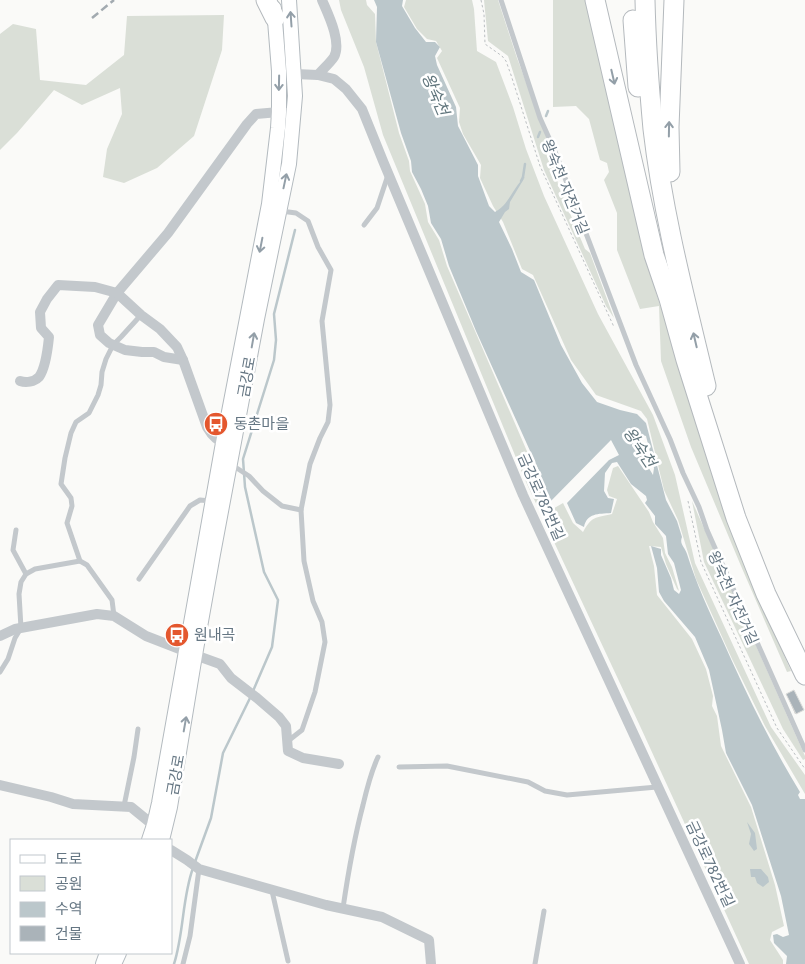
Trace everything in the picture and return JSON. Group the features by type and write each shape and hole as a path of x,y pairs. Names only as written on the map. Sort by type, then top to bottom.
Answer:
{"highway":[{"path":"266,0 274,9"},
{"path":"595,0 654,255 669,298 686,360 736,518 766,594 805,675"},
{"path":"599,0 602,30"},
{"path":"632,0 634,54 640,118 669,298"},
{"path":"645,0 653,130 677,265 706,386 742,498 774,584 805,649"},
{"path":"674,0 669,165 677,265"}],"street":[{"name":"금강로","path":"228,445 288,164 294,114 295,74 289,0"},
{"path":"318,75 334,56 336,42 332,23 322,0"},
{"path":"328,15 332,7 330,0"},
{"name":"금강로","path":"161,835 169,746 229,465 228,445 269,204 279,112 279,71 274,9"},
{"name":"금강로782번길","path":"295,74 318,75 334,79 346,89 362,109 522,495 740,964"},
{"path":"183,360 164,357 154,352 125,350 113,345 100,335 98,325 114,301 117,293 168,233 256,114 279,112 294,114"},
{"path":"20,381 34,380 39,377 43,368 49,337 41,328 40,312 58,285 95,287 117,293 160,329 177,347 206,427 212,436 228,445"},
{"name":"금강로","path":"190,653 213,501 229,465"},
{"path":"0,636 15,629 97,614 114,616 146,636 220,664 232,678 279,717 286,726 288,751 302,758 338,764"},
{"path":"0,785 73,804 131,806 161,835"},
{"path":"172,851 199,869 272,890 382,917 430,940 431,964"}],"lane":[{"path":"501,0 540,118 554,149 640,373 670,438 707,530 805,750"},
{"path":"364,226 377,208 388,174"},
{"path":"279,211 296,213 308,220 318,247 331,270 322,321 330,405 328,422 310,464 301,510 304,561 313,601 322,622 325,642 315,692 302,730 288,742"},
{"path":"114,616 112,600 87,566 80,561 67,523 72,506 71,498 61,484 71,433 76,422 89,413 98,395 102,372 113,345 141,315"},
{"path":"229,465 249,476 263,491 282,506 301,510"},
{"path":"139,579 190,506 200,500 213,501"},
{"path":"16,530 13,550 26,574"},
{"path":"0,672 8,659 15,638 21,628 19,594 21,582 26,574 34,569 80,561"},
{"path":"124,806 138,729"},
{"path":"342,908 358,825 372,772 378,757"},
{"path":"399,767 447,766 528,782 545,791 567,795 657,787"},
{"path":"183,964 190,936 199,869"},
{"path":"272,890 288,961"},
{"path":"534,964 544,911"}],"path":[{"name":"왕숙천 자전거길","path":"481,0 484,14 485,44 506,61 540,166 616,333"},
{"name":"왕숙천 자전거길","path":"688,501 701,562 777,728 805,769"}],"green space":[{"path":"339,0 366,0 367,5 375,14 376,42 399,133 409,161 410,171 425,204 428,222 439,240 447,266 542,486 540,501 544,514 563,503 573,523 583,532 594,518 612,514 617,499 609,496 607,490 613,468 618,466 649,512 663,538 665,553 672,567 679,591 666,564 661,547 649,546 654,566 657,595 692,639 706,669 713,696 712,706 717,716 721,746 751,807 775,885 784,926 772,932 770,940 783,960 783,964 749,964 526,482 383,135 364,67 341,10"},
{"path":"406,0 472,0 477,51 496,62 544,196 598,314 653,415 675,475 695,563 771,727 805,775 805,794 765,726 696,579 678,520 664,490 647,419 641,411 596,395 571,360 533,275 522,269 503,222 480,178 481,165 463,134 459,122 460,108 437,58 442,51 436,41 427,39 417,29 404,7"},
{"path":"484,0 498,0 517,58 555,160 558,185 585,249 590,253 614,318 606,306 544,170 508,56 488,41"},
{"path":"553,0 591,0 627,153 656,293 760,600 791,671 787,672 691,447 661,361 659,306 640,309 617,250 617,213 604,180 609,172 607,163 600,160 589,119 576,106 553,107"},
{"path":"224,15 222,50 194,136 157,168 124,183 103,177 107,149 122,114 120,88 82,105 54,90 0,150 0,34 13,24 36,29 40,80 86,85 124,55 127,16"},
{"path":"692,501 805,756 803,760 783,729 704,562"}],"water":[{"name":"왕숙천","path":"374,0 403,0 402,6 426,42 435,42 440,47 435,56 437,65 456,107 458,126 478,165 478,176 489,206 495,212 500,209 525,177 510,202 509,209 499,222 521,272 534,280 561,345 582,383 597,402 637,414 646,423 666,500 677,521 682,544 694,576 758,717 800,792 798,795 800,799 805,799 805,964 786,964 787,956 774,943 773,935 777,934 783,937 789,935 781,896 752,805 726,753 709,670 695,637 664,601 659,592 657,568 651,546 661,549 661,555 674,590 679,594 681,590 674,563 668,554 666,536 655,524 655,516 645,503 647,500 646,496 631,484 617,462 612,463 605,473 604,491 608,498 614,499 611,513 590,517 585,522 584,527 576,523 567,503 609,460 619,455 611,440 546,506 542,502 545,488 540,473 476,331 449,266 441,239 431,223 428,206 412,172 411,161 401,133 376,42 377,7","holes":["632,432 646,436 654,468 653,475 629,435"]},
{"path":"747,822 755,833 757,849 754,851 749,844 751,834"},
{"path":"750,869 761,869 768,877 769,882 763,887 757,883 755,877 751,877"}],"building":[{"path":"794,690 804,710 796,714 786,694"}],"waterway":[{"path":"546,116 548,111"},
{"path":"538,137 540,132"},
{"path":"521,181 525,164"},
{"path":"253,691 272,647 278,600 264,572 245,487 243,459 274,360 276,340 274,314 295,230"},
{"path":"195,862 211,818 223,753 251,696"},
{"path":"174,964 180,940 189,879 193,868"}],"railway":[{"path":"92,18 114,0"}],"place":[{"name":"동촌마을","path":"216,424"},
{"name":"원내곡","path":"177,635"}]}
